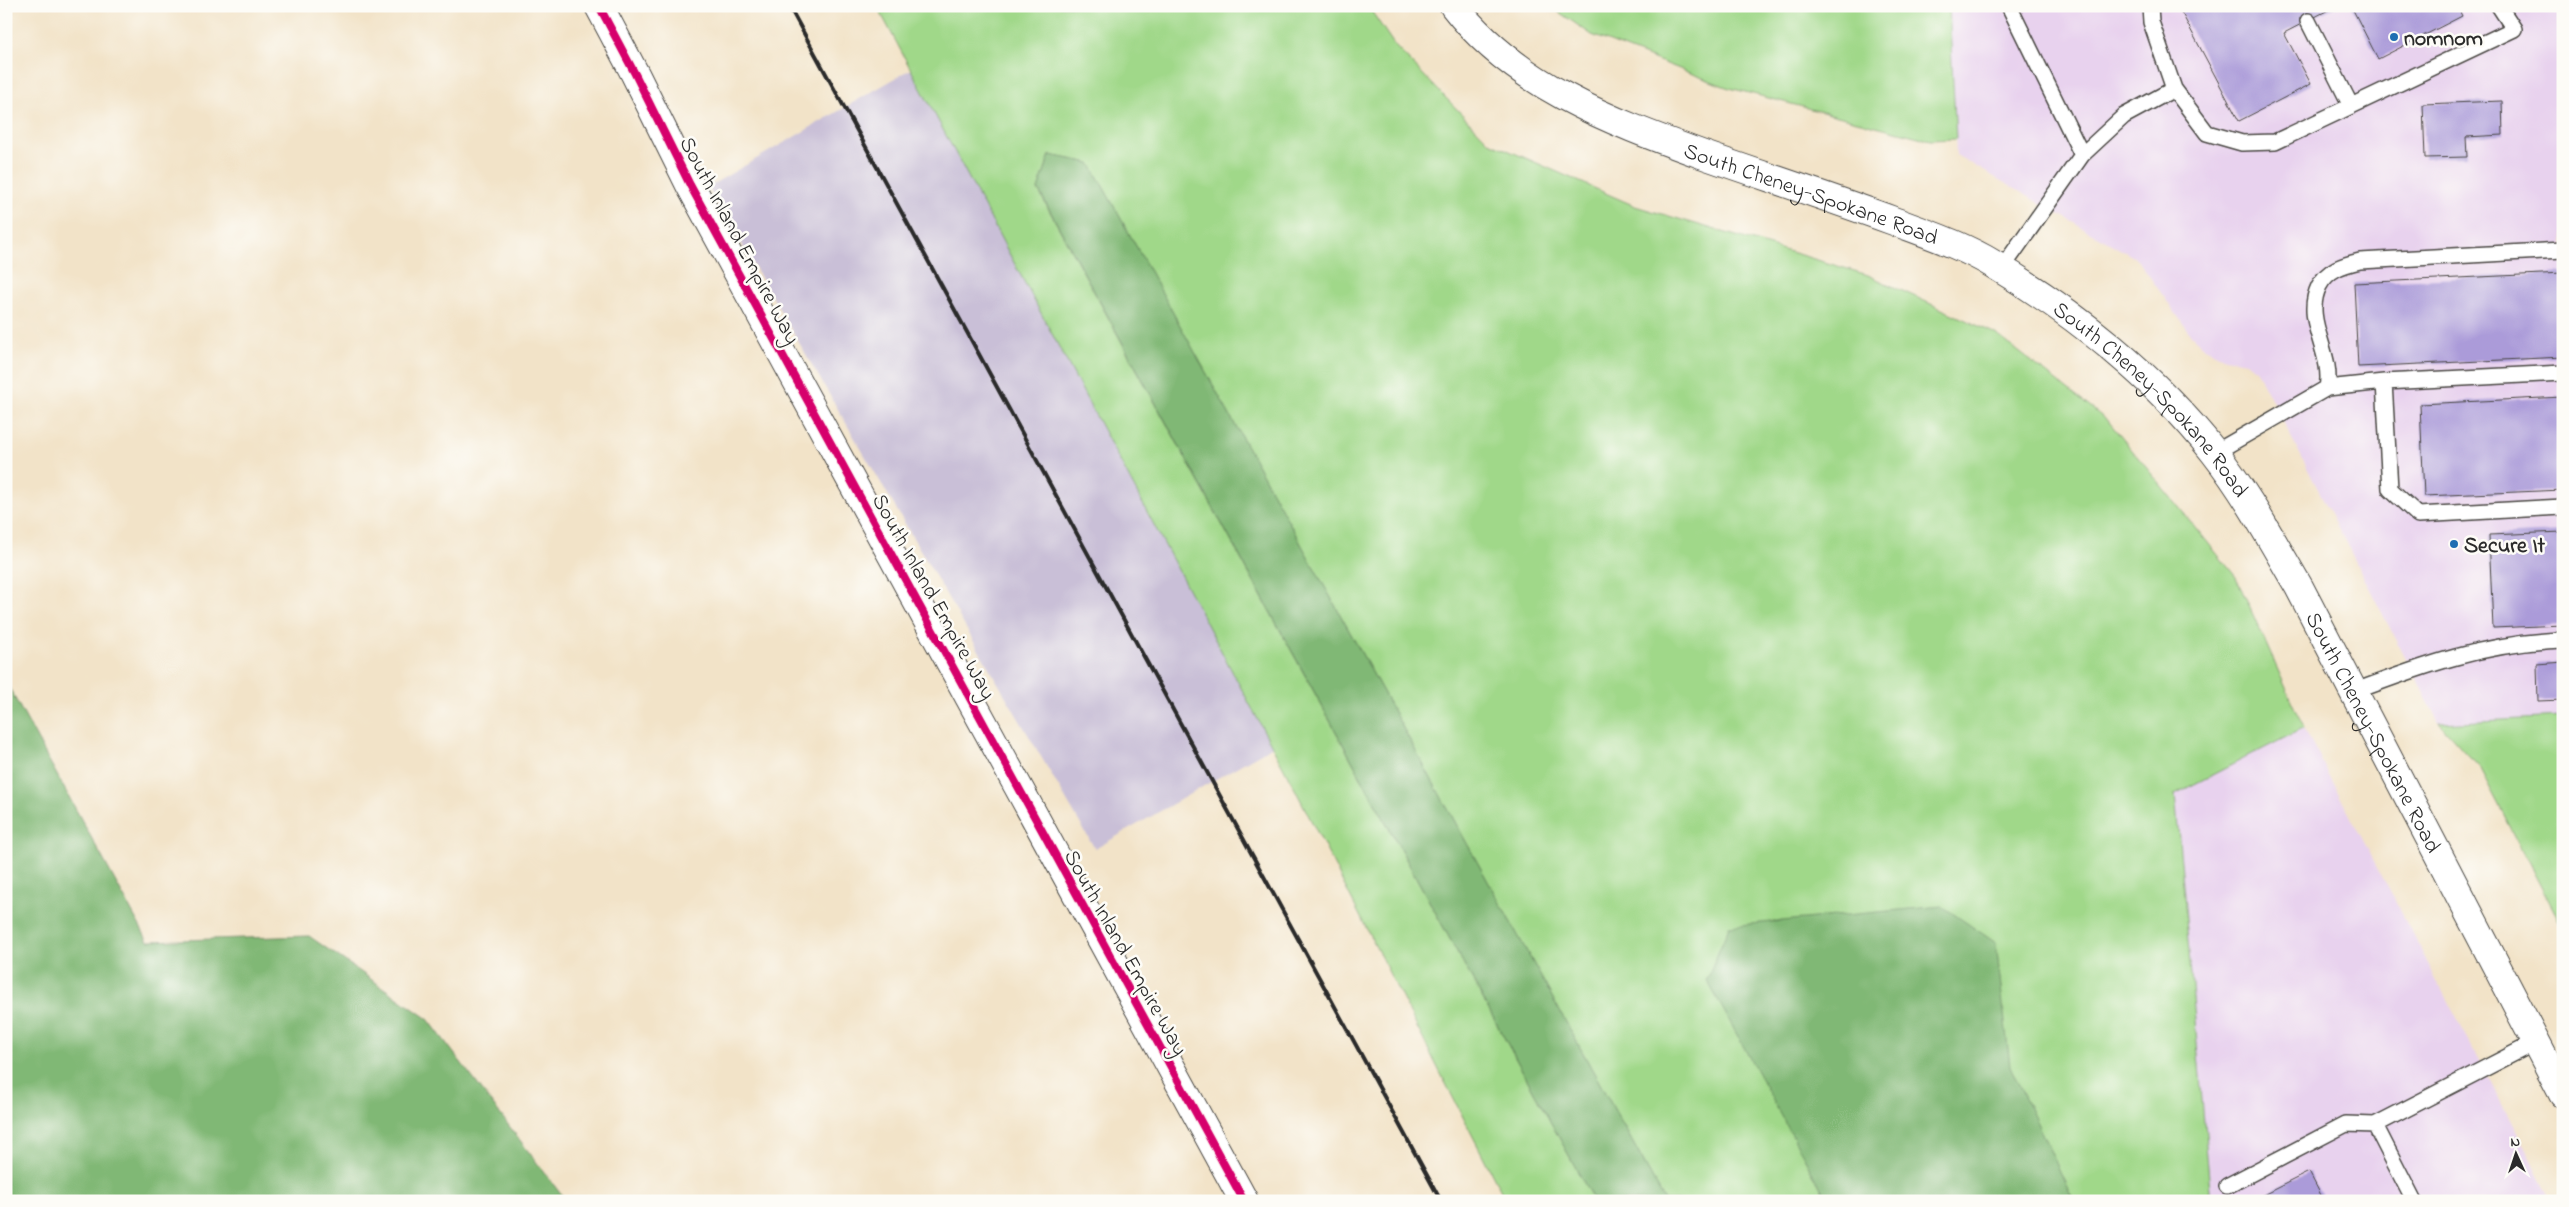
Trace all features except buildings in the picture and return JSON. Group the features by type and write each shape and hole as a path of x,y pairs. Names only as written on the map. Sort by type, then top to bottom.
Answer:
{"main road":[{"name":"South Inland Empire Way","path":"599,6 690,186 1244,1201"},
{"name":"South Cheney-Spokane Road","path":"1454,6 1501,55 1548,88 1589,110 1663,140 1929,234 1993,264 2056,306 2115,351 2172,403 2214,453 2252,508 2294,579 2563,1094"}],"lane":[{"path":"2009,6 2082,155"},
{"path":"2150,6 2151,22 2174,89 2207,133 2242,143 2275,142 2514,29 2499,6"},
{"path":"2308,21 2351,106"},
{"path":"2001,270 2082,155 2124,116 2174,89"},
{"path":"2327,388 2330,375 2313,317 2315,294 2324,277 2341,265 2360,261 2563,250"},
{"path":"2214,453 2327,388 2384,382 2563,372"},
{"path":"2384,382 2390,489 2418,515 2563,507"},
{"path":"2353,692 2436,661 2462,654 2563,640"},
{"path":"2228,1186 2346,1124 2375,1125 2536,1042"},
{"path":"2375,1125 2414,1201"}],"shaded area":[{"path":"1949,6 2563,6 2563,717 2439,723 2257,371 2246,362 2225,358 2205,348 2191,335 2137,259 1956,155"},
{"path":"930,58 1316,721 1095,849 708,187"},
{"path":"2304,728 2551,1201 2211,1201 2175,794"}],"green space":[{"path":"877,6 1368,6 1395,46 1489,142 1635,206 1868,275 1996,334 2109,422 2236,577 2304,728 2175,794 2211,1201 2074,1201 2009,1065 1996,943 1708,980 1828,1201 1665,1201 1090,163 1050,155 1038,190 1594,1201 1506,1201 1295,789"},
{"path":"1550,6 1949,6 1956,139 1930,140 1726,87 1592,35"},
{"path":"1050,155 1090,163 1665,1201 1594,1201 1038,189"},
{"path":"6,682 148,941 309,936 428,1019 566,1201 6,1201"},
{"path":"2563,717 2563,928 2479,767 2439,723"},
{"path":"1942,906 1996,943 2010,1066 2074,1201 1828,1201 1707,980 1729,926"}],"railway":[{"path":"789,6 1441,1201"}],"cycle path":[{"path":"599,6 690,185 1244,1201"}],"place":[{"name":"nomnom","path":"2394,37"},
{"name":"Secure It","path":"2454,544"}]}
